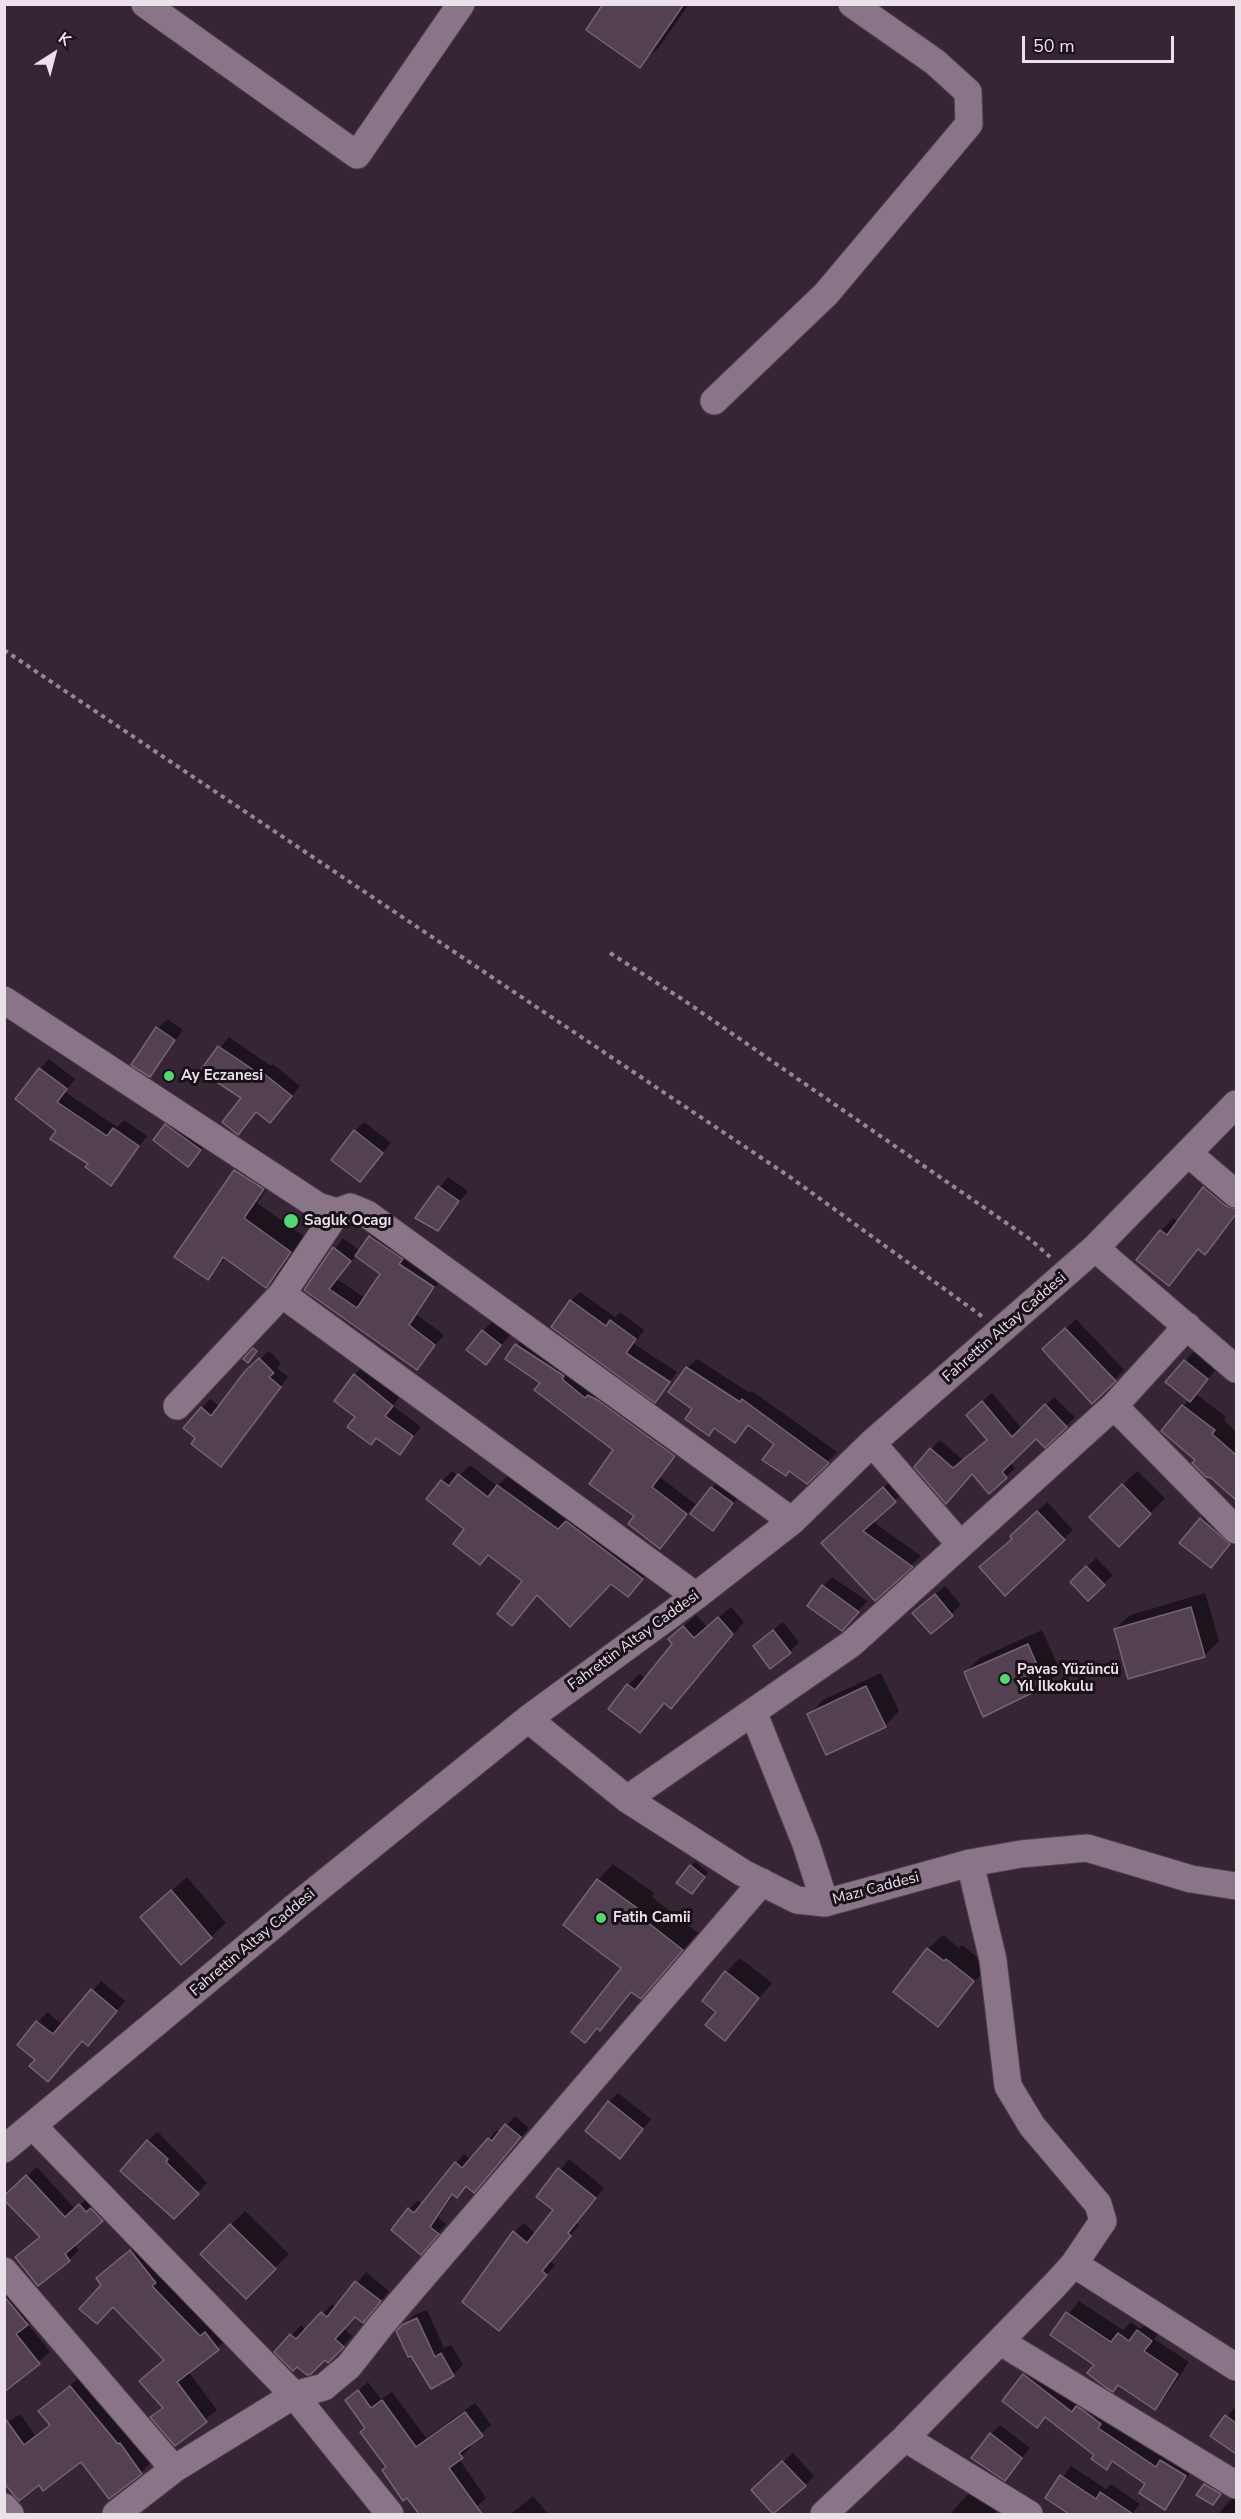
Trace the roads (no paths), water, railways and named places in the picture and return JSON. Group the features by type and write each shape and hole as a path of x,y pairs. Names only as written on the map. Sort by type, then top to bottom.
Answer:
{"street":[{"path":"145,4 357,154 461,4"},
{"path":"714,401 826,294 969,124 969,92 935,62 852,4"},
{"path":"4,1000 318,1206 337,1212"},
{"name":"Fahrettin Altay Caddesi","path":"4,2149 528,1719 696,1596 792,1521 872,1443 1069,1273 1236,1104"},
{"path":"1189,1154 1236,1194"},
{"path":"177,1406 282,1294 337,1212 350,1207 367,1214 792,1521"},
{"path":"1095,1248 1236,1369"},
{"path":"282,1294 696,1596"},
{"path":"627,1799 754,1714 851,1644 1114,1406 1187,1326"},
{"path":"1114,1406 1236,1530"},
{"path":"872,1443 960,1544"},
{"path":"754,1714 806,1844 825,1903"},
{"name":"Mazı Caddesi","path":"528,1719 627,1799 762,1882 797,1900 825,1903 970,1863 1021,1854 1087,1848 1191,1879 1236,1886"},
{"path":"829,2513 1001,2342 1074,2264 1103,2221 1098,2204 1032,2126 1008,2086 993,1960 970,1863"},
{"path":"116,2514 174,2469 294,2394 324,2387 349,2366 382,2324 762,1882"},
{"path":"33,2126 294,2394 390,2514"},
{"path":"1074,2264 1236,2367"},
{"path":"4,2271 174,2469"},
{"path":"1001,2342 1236,2485"},
{"path":"904,2438 1029,2514"},
{"path":"4,2507 10,2514"}],"place":[{"name":"Ay Eczanesi","path":"169,1076"},
{"name":"Saglık Ocagı","path":"291,1221"},
{"name":"Payas Yüzüncü Yıl İlkokulu","path":"1005,1679"},
{"name":"Fatih Camii","path":"601,1918"}]}
